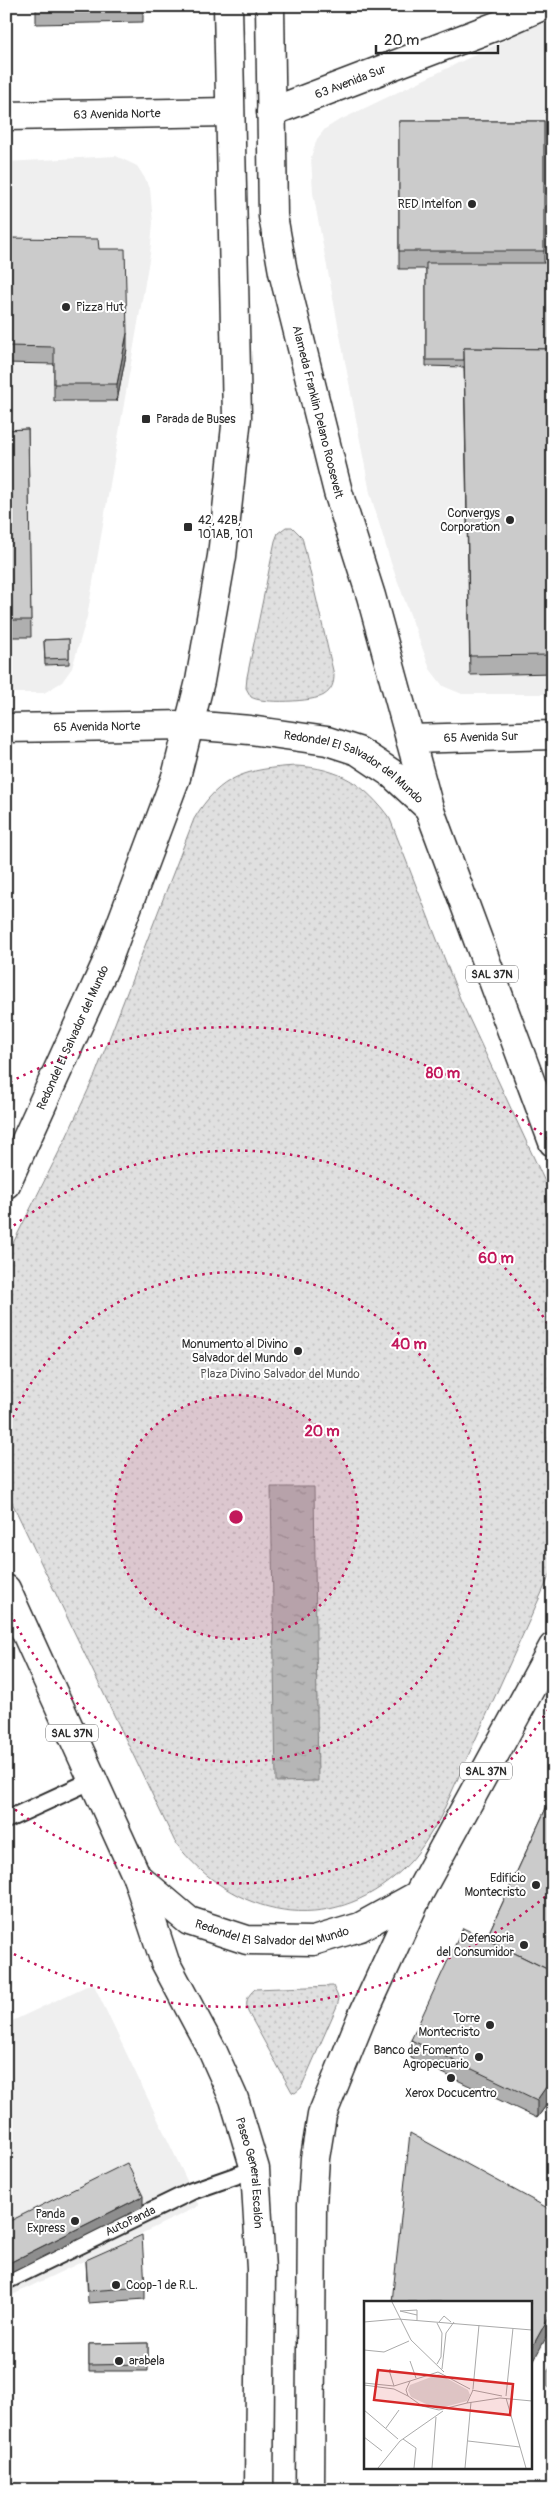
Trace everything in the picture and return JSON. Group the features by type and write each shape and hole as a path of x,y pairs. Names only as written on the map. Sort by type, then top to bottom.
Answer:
{"main road":[{"path":"189,725 222,556 236,417 234,220 229,112 228,6"},
{"name":"Alameda Franklin Delano Roosevelt","path":"270,6 273,216 282,272 338,492 371,596 429,808"},
{"name":"63 Avenida Sur","path":"271,112 499,25 542,6"},
{"name":"63 Avenida Norte","path":"6,116 229,112"},
{"name":"65 Avenida Norte","path":"6,728 189,725"},
{"name":"Redondel El Salvador del Mundo","path":"6,1184 106,964 176,777 189,725 250,730 327,742 358,751 391,773 429,808 551,1135"},
{"name":"65 Avenida Sur","path":"410,739 553,735"},
{"path":"6,1152 54,1082"},
{"name":"Redondel El Salvador del Mundo","path":"6,1589 138,1878 189,1921 247,1940 313,1941 360,1927 418,1894"},
{"name":"SAL 37N","path":"418,1894 553,1647"},
{"name":"Paseo General Escalón","path":"138,1878 166,1962 213,2052 234,2099 255,2169 261,2269 259,2490"},
{"path":"310,2490 312,2205 315,2158 322,2115 361,2019 418,1894"}],"lane":[{"path":"6,1820 92,1780"},
{"name":"AutoPanda","path":"6,2281 192,2191 255,2169"}],"shaded area":[{"path":"328,6 364,6 346,12 334,12"},
{"path":"553,17 553,694 462,694 443,686 430,669 391,563 370,493 313,193 311,157 317,139 325,129 336,122"},
{"path":"116,156 137,166 146,180 150,188 153,223 150,254 87,617 72,668 62,682 44,693 6,693 6,162"},
{"path":"93,1983 199,2206 6,2298 6,2024"}],"green space":[{"path":"286,527 292,527 302,537 334,681 329,691 318,697 299,701 265,701 251,697 246,688 247,677 275,541 278,533"},
{"name":"Plaza Divino Salvador del Mundo","path":"296,766 325,770 350,780 371,796 390,819 461,1001 553,1199 553,1568 440,1818 423,1845 402,1870 374,1891 344,1905 314,1911 283,1910 253,1902 225,1888 198,1868 175,1842 6,1490 6,1257 65,1140 95,1075 194,819 214,793 236,777 263,769"},
{"path":"333,1986 339,1999 337,2006 301,2088 295,2093 292,2092 248,2012 247,1999 255,1989"}],"water":[{"path":"271,1487 314,1487 318,1781 276,1782"}],"building":[{"name":"RED Intelfon","path":"399,121 544,121 544,251 399,251"},
{"name":"Pizza Hut","path":"6,238 98,239 99,249 125,249 127,333 117,384 54,384 54,347 6,346"},
{"path":"426,263 553,263 553,349 464,348 464,360 426,360"},
{"name":"Convergys Corporation","path":"464,348 553,349 553,655 470,656"},
{"path":"28,429 31,620 6,620 6,430"},
{"path":"69,639 69,658 45,659 44,640"},
{"name":"Edificio Montecristo","path":"553,1793 553,1972 486,1939"},
{"name":"Torre Montecristo","path":"463,1928 553,1972 553,2077 537,2100 411,2040"},
{"path":"410,2133 553,2211 553,2309 532,2347 532,2301 392,2301"},
{"name":"Panda Express","path":"127,2163 143,2196 11,2262 6,2253 6,2223"},
{"name":"Coop-1 de R.L.","path":"142,2235 145,2287 88,2291 86,2260"},
{"name":"arabela","path":"148,2343 148,2364 89,2365 89,2344"},
{"path":"553,2363 553,2374 548,2371"}],"place":[{"name":"RED Intelfon","path":"472,204"},
{"name":"Pizza Hut","path":"66,307"},
{"name":"Parada de Buses","path":"146,419"},
{"name":"Convergys Corporation","path":"510,520"},
{"name":"42, 42B, 101AB, 101","path":"188,527"},
{"name":"Monumento al Divino Salvador del Mundo","path":"298,1351"},
{"name":"Edificio Montecristo","path":"536,1885"},
{"name":"Defensoria del Consumidor","path":"524,1945"},
{"name":"Torre Montecristo","path":"490,2025"},
{"name":"Banco de Fomento Agropecuario","path":"479,2057"},
{"name":"Xerox Docucentro","path":"451,2078"},
{"name":"Panda Express","path":"75,2221"},
{"name":"Coop-1 de R.L.","path":"116,2285"},
{"name":"arabela","path":"119,2361"}]}
